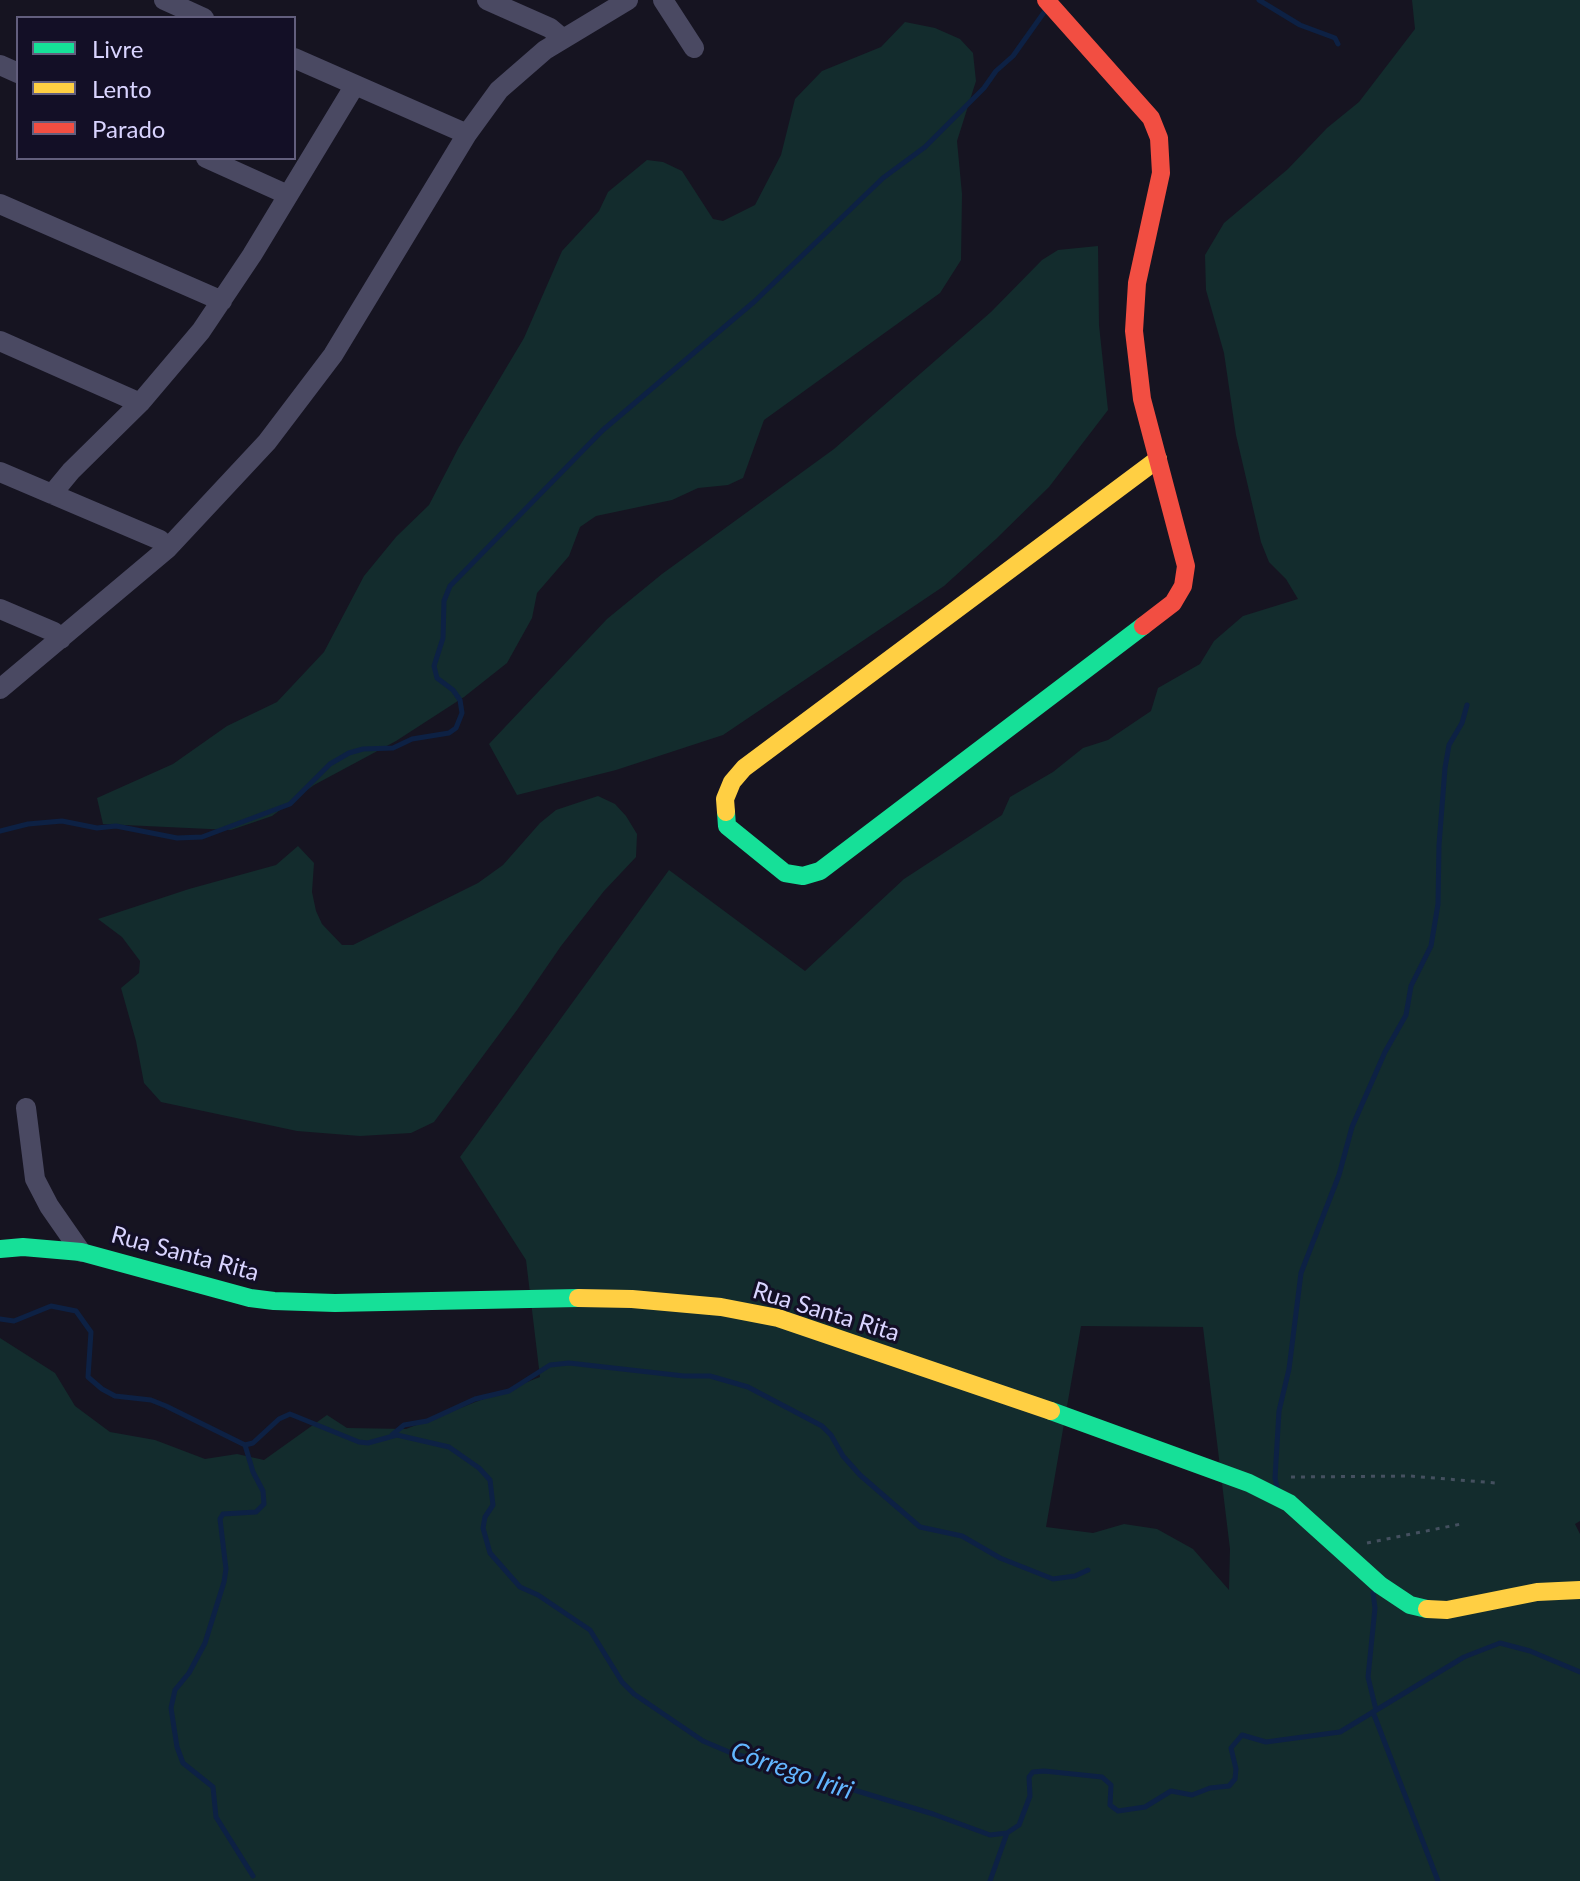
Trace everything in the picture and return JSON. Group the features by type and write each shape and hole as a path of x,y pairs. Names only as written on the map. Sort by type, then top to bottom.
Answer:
{"street":[{"path":"164,0 200,16"},
{"path":"487,0 550,28 563,39"},
{"path":"0,689 168,548 235,479 317,377 363,309 467,134 487,104 513,75 563,39 628,0"},
{"path":"663,0 694,48"},
{"path":"1046,0 1151,118 1159,138 1161,173 1137,283 1134,331 1142,399 1158,459 1186,566 1183,586 1173,603 820,871 803,876 785,873 727,826 725,799 732,782 744,768 1158,459"},
{"path":"296,59 467,134"},
{"path":"52,494 140,403 222,301 355,85"},
{"path":"210,160 288,195"},
{"path":"0,204 222,301"},
{"path":"0,341 140,403"},
{"path":"0,472 160,540 168,548"},
{"path":"0,609 54,632 61,639"},
{"path":"26,1108 35,1179 49,1206 81,1252"},
{"name":"Rua Santa Rita","path":"0,1249 23,1247 81,1252 250,1298 274,1301 632,1299 708,1305 778,1318 1004,1394 1249,1483 1289,1503 1390,1593 1410,1605 1447,1610 1526,1594 1580,1590"}],"path":[{"path":"1291,1477 1410,1476 1496,1483"},
{"path":"1340,1548 1461,1524"}],"green space":[{"path":"1412,0 1580,0 1580,1521 1575,1524 1580,1534 1580,1881 0,1881 0,1338 55,1373 75,1406 110,1432 155,1440 205,1459 237,1454 264,1460 327,1415 347,1428 406,1429 540,1377 526,1260 460,1157 669,870 805,971 904,879 1002,815 1010,797 1053,772 1083,748 1108,740 1151,711 1158,688 1200,664 1214,641 1243,616 1298,599 1286,579 1269,562 1261,542 1236,435 1224,353 1206,290 1205,255 1224,223 1288,169 1327,128 1359,102 1415,29","holes":["1081,1326 1203,1327 1230,1549 1229,1590 1193,1549 1157,1529 1124,1524 1093,1533 1046,1527"]},
{"path":"905,22 935,28 960,39 973,53 976,81 957,141 962,194 961,260 940,293 764,420 743,478 728,485 698,488 672,500 596,516 580,527 569,556 537,593 532,618 507,663 464,697 396,741 314,785 272,816 231,830 103,824 97,798 173,764 227,726 277,702 324,652 364,576 396,537 429,505 459,447 524,338 562,251 599,211 608,192 647,160 663,162 682,171 713,219 723,221 755,205 781,155 795,99 822,71 881,47"},
{"path":"1098,246 1099,325 1108,410 1049,487 996,539 944,586 723,735 616,770 517,795 489,744 607,619 662,574 834,449 991,312 1042,260 1058,250"},
{"path":"598,796 615,804 626,816 637,834 636,857 604,891 561,946 434,1122 411,1133 360,1136 297,1131 161,1102 144,1083 121,988 139,973 140,961 122,937 98,919 276,865 298,846 314,863 312,892 322,924 342,945 353,945 478,883 503,865 540,823 556,810"}],"waterway":[{"path":"1259,0 1300,25 1335,38 1338,44"},
{"path":"0,831 28,824 62,821 97,828 116,826 177,838 202,837 290,804 330,764 349,753 393,748 412,739 449,733 456,728 462,713 460,700 437,678 434,666 443,638 444,601 450,586 603,430 755,301 883,178 925,147 1013,56 1045,11"},
{"path":"1277,1487 1279,1411 1289,1369 1301,1273 1339,1175 1352,1127 1385,1052 1406,1015 1411,986 1431,946 1438,904 1445,768 1449,745 1462,723 1467,705"},
{"name":"Córrego Iriri","path":"0,1319 14,1321 51,1306 76,1311 91,1332 88,1377 102,1389 115,1396 151,1400 245,1445 253,1443 279,1419 290,1414 359,1442 368,1443 397,1435 449,1447 479,1468 490,1480 493,1505 485,1517 483,1528 490,1553 520,1587 538,1595 590,1630 622,1682 634,1694 703,1741 729,1752 933,1814 990,1835 1007,1833 1019,1825 1030,1796 1029,1777 1033,1772 1102,1777 1111,1785 1110,1805 1118,1811 1145,1807 1171,1791 1192,1795 1210,1788 1229,1786 1235,1779 1236,1769 1231,1748 1242,1735 1266,1742 1340,1732 1464,1657 1500,1643 1530,1651 1580,1672"},
{"path":"392,1435 404,1425 427,1421 475,1399 509,1391 550,1365 569,1363 710,1376 748,1387 822,1426 860,1475 920,1527 962,1536 1000,1558 1053,1579 1075,1576 1088,1570"},
{"path":"245,1445 263,1491 264,1504 256,1512 223,1514 220,1519 226,1569 224,1582 205,1643 189,1673 175,1690 171,1708 177,1747 183,1763 213,1787 216,1817 253,1876"},
{"path":"1373,1593 1375,1608 1368,1677 1376,1710"},
{"path":"1373,1712 1438,1881"},
{"path":"990,1881 1007,1833"}],"traffic: fast":[{"path":"726,812 727,826 785,873 803,876 820,871 1143,626"},
{"path":"0,1249 23,1247 81,1252 250,1298 274,1301 335,1303 578,1298"},
{"path":"1051,1411 1249,1483 1289,1503 1380,1585 1410,1605 1427,1609"}],"traffic: slow":[{"path":"726,812 725,799 732,782 744,768 1158,459"},
{"path":"578,1298 721,1307 778,1318 1051,1411"},
{"path":"1427,1609 1447,1610 1537,1592 1580,1590"}],"traffic: jam":[{"path":"1046,0 1151,118 1159,138 1161,173 1137,283 1134,331 1142,399 1186,566 1183,586 1173,603 1143,626"}]}
